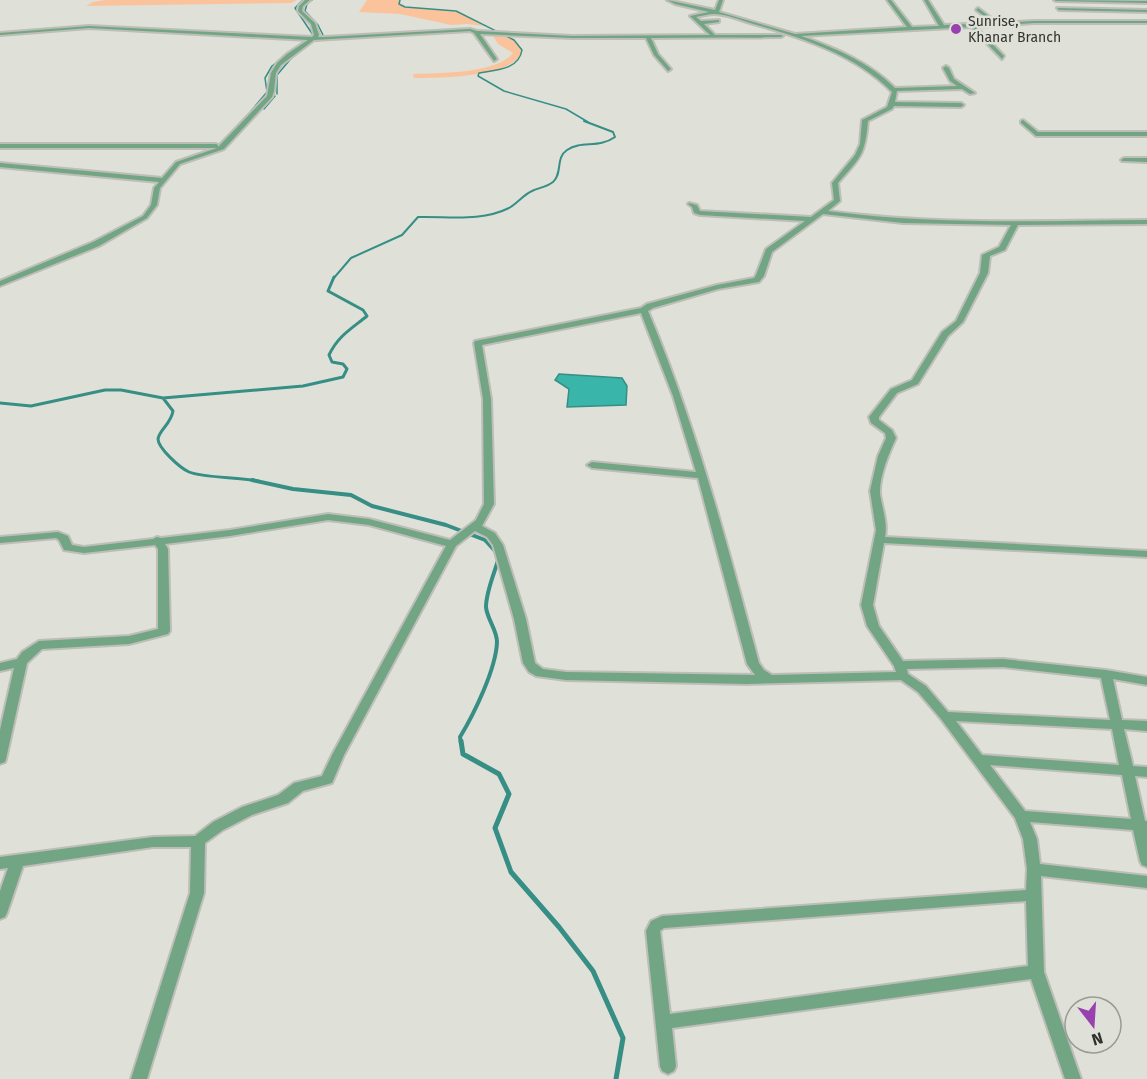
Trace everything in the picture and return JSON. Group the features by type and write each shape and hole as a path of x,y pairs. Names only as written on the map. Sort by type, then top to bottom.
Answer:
{"street":[{"path":"0,284 96,244 145,218 154,205 157,188 178,163 187,158 216,151 224,146 269,98 272,92 271,79 281,61 317,35 313,24 300,11 301,6 308,0"},
{"path":"669,0 717,17 790,35 846,55 863,64 893,90 964,87"},
{"path":"717,17 721,0"},
{"path":"889,0 911,30"},
{"path":"926,0 942,27"},
{"path":"1051,0 1074,22"},
{"path":"1056,0 1147,2"},
{"path":"978,9 996,24"},
{"path":"1059,9 1147,11"},
{"path":"713,35 692,15 717,17"},
{"path":"699,23 717,17"},
{"path":"0,34 89,27 313,39 367,38 462,30 514,35 790,35 996,24 1147,22"},
{"path":"972,25 1002,57"},
{"path":"474,32 494,59"},
{"path":"647,36 656,54 668,69"},
{"path":"946,68 952,80 972,93"},
{"path":"0,863 153,842 198,842 218,826 247,811 283,799 299,787 327,780 338,755 454,542 480,522 489,504 487,399 478,343 644,310 650,306 717,287 756,280 760,276 769,251 837,201 835,183 858,156 863,144 865,120 890,108 893,90"},
{"path":"892,104 962,105"},
{"path":"1023,122 1036,134 1147,134"},
{"path":"0,146 224,146"},
{"path":"1124,160 1147,160"},
{"path":"0,165 164,180"},
{"path":"691,204 700,213 810,219"},
{"path":"822,212 871,219 1016,223 1147,222"},
{"path":"1016,223 1002,248 986,255 984,273 959,322 945,334 915,382 894,391 874,417 874,421 889,432 891,438 883,456 876,491 881,530 867,605 873,627 901,671 922,689 945,716 1021,816 1030,839 1034,868 1036,972 1072,1079"},
{"path":"644,310 664,356 702,475 753,664 760,673 770,679"},
{"path":"592,465 702,475"},
{"path":"0,540 58,535 64,538 68,548 77,550 230,533 328,517 369,522 454,542"},
{"path":"472,528 491,535 498,545 520,619 525,651 532,669 540,673 566,676 747,680 1003,663 1106,674 1147,681"},
{"path":"0,759 21,662 26,655 39,645 129,640 165,631 163,549 156,540"},
{"path":"879,540 1147,554"},
{"path":"0,667 21,662"},
{"path":"1106,674 1126,771 1143,826 1147,861"},
{"path":"945,716 1147,726"},
{"path":"980,760 1147,772"},
{"path":"1021,816 1143,826"},
{"path":"139,1079 197,893 198,842"},
{"path":"0,913 17,861"},
{"path":"1034,868 1147,882"},
{"path":"668,1066 653,928 662,922 1033,895"},
{"path":"663,1022 1036,972"}],"shaded area":[{"path":"105,0 297,0 291,3 86,6"},
{"path":"367,0 400,0 399,4 405,7 456,11 484,26 451,25 400,14 359,12"},
{"path":"493,36 507,38 518,43 522,52 516,61 490,72 474,75 414,78 413,74 481,69 505,60 513,53 498,44"}],"water":[{"path":"559,374 622,378 627,386 626,405 567,407 569,389 555,380"}],"waterway":[{"path":"251,111 267,92 265,78 272,66 313,35 295,8 303,0"},
{"path":"312,0 307,4 305,11 318,25 325,39"},
{"path":"400,0 399,4 405,7 456,11 514,40 522,50 516,62 499,70 479,73 478,76 504,91 566,109 588,122"},
{"path":"305,47 313,41 323,40"},
{"path":"277,94 277,75 294,55"},
{"path":"264,109 275,96"},
{"path":"333,279 351,258 402,235 418,217 487,215 509,208 529,193 551,184 558,174 561,157 567,150 578,145 602,143 615,137 613,132 584,121"},
{"path":"163,398 303,386 343,377 347,369 343,364 332,362 329,355 341,338 367,316 363,310 328,291 333,279"},
{"path":"0,403 31,406 105,390 121,390 163,398"},
{"path":"163,398 173,411 158,439 165,452 175,462 195,474 255,481"},
{"path":"255,481 293,489 351,495 372,506 446,525 485,540 496,552"},
{"path":"461,743 460,737 483,691 496,653 497,638 488,616 486,601 499,557"},
{"path":"461,741 463,754 499,774 509,794 495,828 511,872 559,927 593,971 623,1038 616,1079"}],"place":[{"name":"Sunrise, Khanar Branch","path":"956,29"}]}
